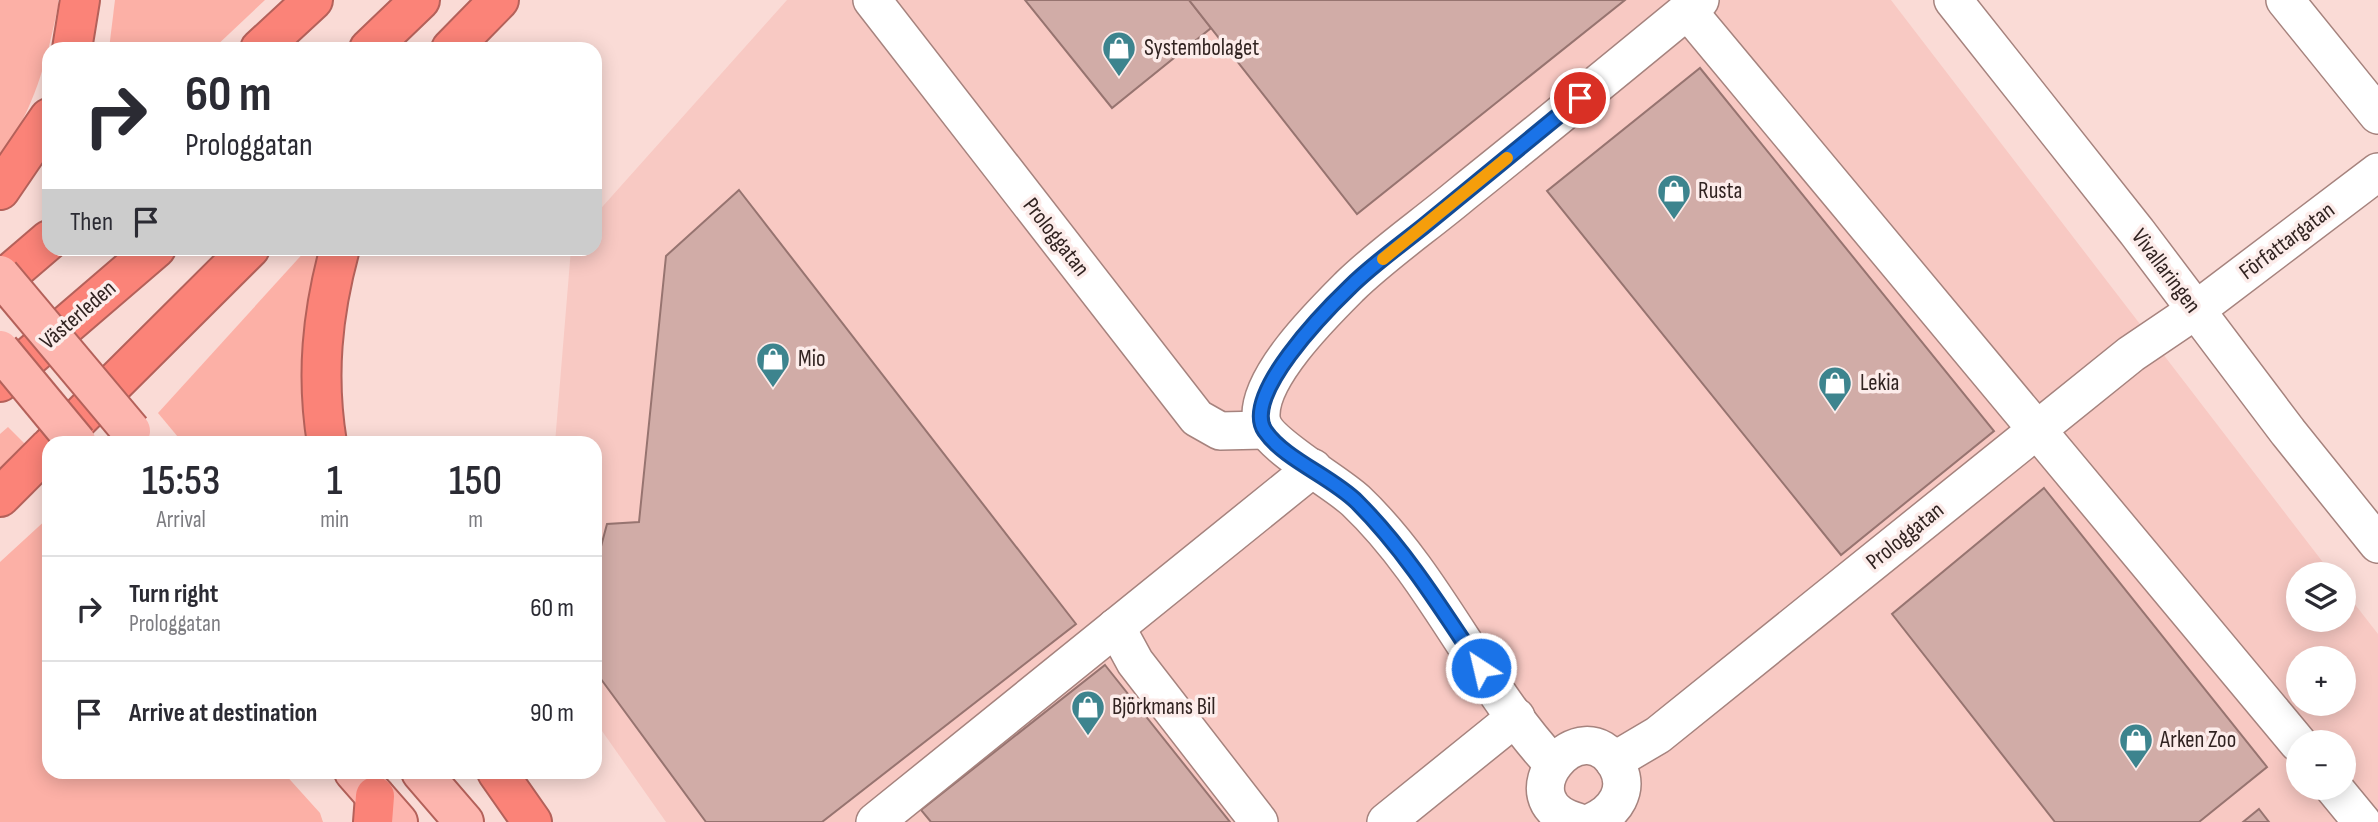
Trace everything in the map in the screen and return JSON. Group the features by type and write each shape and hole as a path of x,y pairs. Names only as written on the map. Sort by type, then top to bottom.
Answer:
{"highway":[{"path":"73,42 80,0"},
{"path":"268,42 313,0"},
{"path":"376,42 420,0"},
{"path":"458,42 499,0"},
{"path":"0,190 42,128"},
{"path":"0,282 42,246"},
{"name":"Västerleden","path":"0,382 147,256"},
{"path":"61,436 242,256"},
{"path":"326,436 320,371 322,330 338,256"},
{"path":"0,497 42,455"},
{"path":"502,779 532,822"}],"main road":[{"path":"0,275 135,436"},
{"path":"0,350 70,436"},
{"path":"427,779 464,822"}],"street":[{"name":"Prologgatan","path":"872,0 1196,418 1220,431 1264,430"},
{"name":"Vivallaringen","path":"1953,0 2137,232 2378,544"},
{"path":"2285,0 2378,115"},
{"path":"1552,763 1516,717 1398,548 1357,502 1282,447 1264,430 1261,417 1264,399 1284,361 1351,286 1693,5 2036,430 2287,730"},
{"name":"Författargatan","path":"2196,310 2378,172"},
{"name":"Prologgatan","path":"1614,761 1658,735 2132,354 2196,310"},
{"path":"876,822 1313,468"},
{"path":"1116,627 1135,662 1259,822"},
{"path":"1386,822 1516,717"},
{"path":"1585,747 1597,749 1614,761 1620,772 1622,790 1614,807 1594,821 1568,819 1550,803 1546,778 1552,763 1562,753 1585,747"},
{"path":"2344,800 2362,822"}],"shaded area":[{"path":"0,0 58,0 50,42 42,42 42,70 38,84 22,121 0,156"},
{"path":"115,0 265,0 220,42 110,42"},
{"path":"787,0 1891,0 2323,562 2286,562 2286,632 2356,632 2356,606 2378,634 2378,822 666,822 602,731 602,436 556,436 570,256 602,256 602,207"},
{"path":"301,256 325,256 315,436 177,436 158,413"},
{"path":"8,427 29,448 0,475 0,434"},
{"path":"42,523 42,779 289,779 320,813 323,822 0,822 0,562"}],"building":[{"name":"Systembolaget","path":"1025,0 1189,0 1211,28 1112,108"},
{"path":"1189,0 1625,0 1357,214"},
{"path":"1700,68 1994,431 1841,555 1547,191"},
{"name":"Mio","path":"739,190 1076,624 822,822 706,822 602,681 602,543 607,524 639,522 666,256"},
{"path":"2044,488 2267,767 2199,822 2055,822 1892,614"},
{"name":"Björkmans Bil","path":"1105,665 1230,822 931,822 921,810"},
{"path":"2259,809 2269,822 2243,822"}],"slow traffic":[{"path":"1383,259 1507,158"}],"place":[{"name":"Systembolaget","path":"1119,78"},
{"name":"Rusta","path":"1674,221"},
{"name":"Mio","path":"773,389"},
{"name":"Lekia","path":"1835,413"},
{"name":"Björkmans Bil","path":"1088,737"},
{"name":"Arken Zoo","path":"2136,770"}],"route":[{"path":"1481,668 1398,548 1357,502 1331,479 1282,447 1264,430 1261,417 1264,399 1284,361 1351,286 1580,98"}]}
